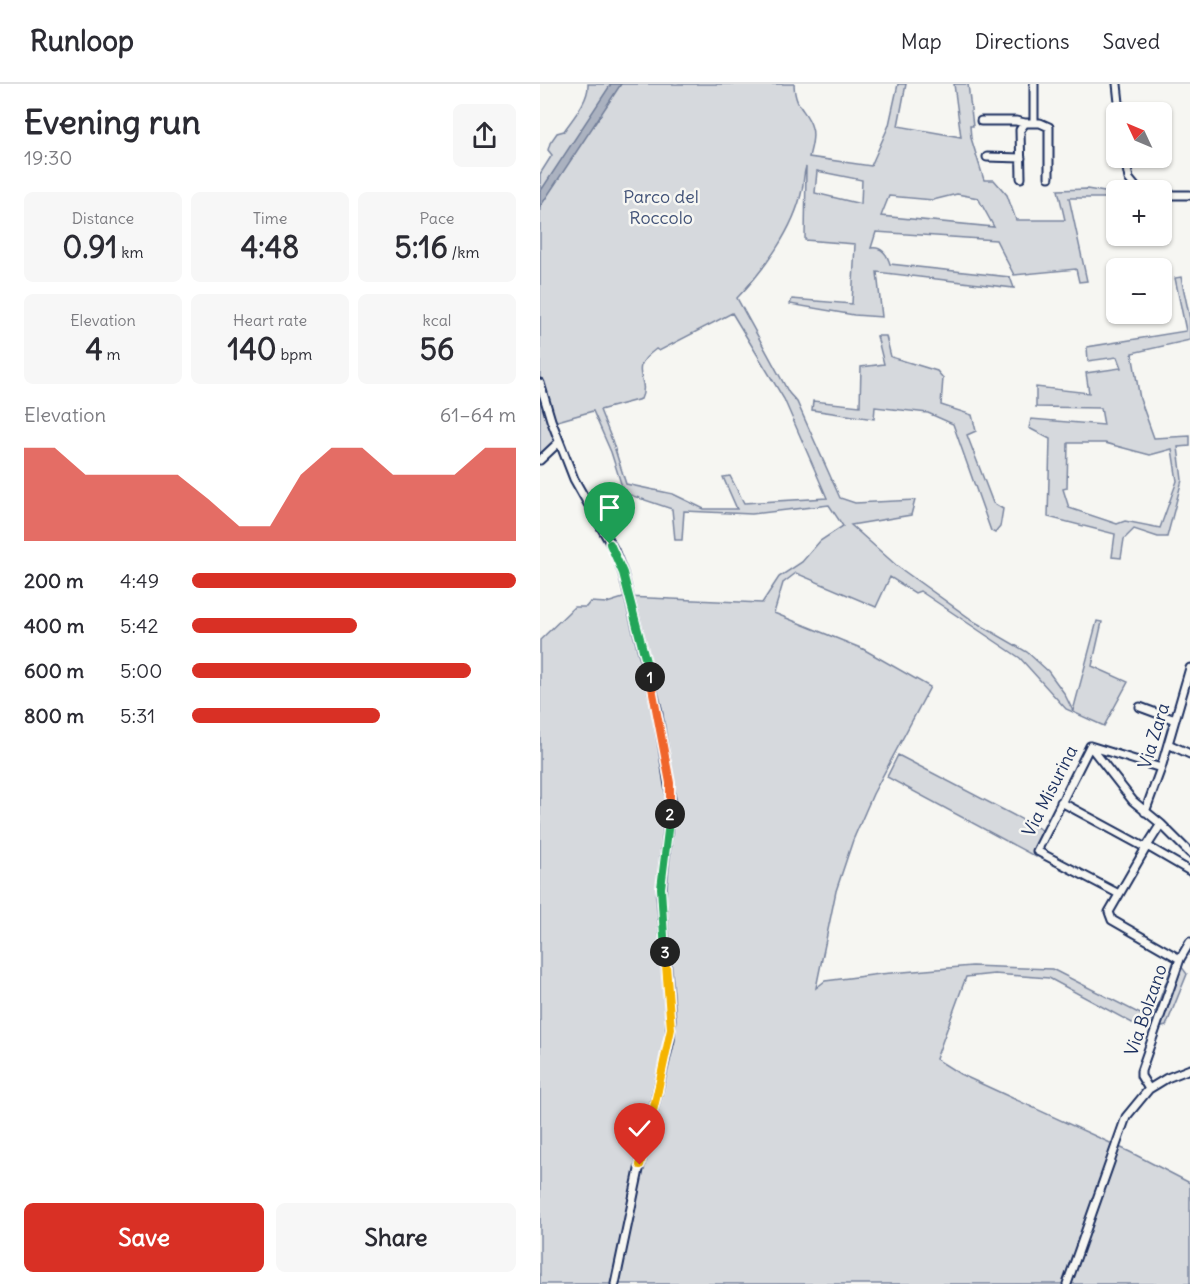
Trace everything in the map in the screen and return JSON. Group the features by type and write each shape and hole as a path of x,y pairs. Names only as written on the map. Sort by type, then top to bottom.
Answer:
{"street":[{"path":"1034,84 1034,123"},
{"path":"1117,84 1119,102"},
{"path":"981,121 1040,123 1049,127 1049,177"},
{"path":"1021,178 1020,130 1025,123"},
{"path":"987,157 1021,158"},
{"path":"1172,195 1190,195"},
{"path":"540,383 559,442 577,486 614,550 623,573 654,690 670,783 670,816 661,896 670,1040 615,1284"},
{"path":"540,460 559,442"},
{"name":"Via Zara","path":"1145,812 1161,768 1190,668"},
{"path":"1140,707 1175,720"},
{"path":"1168,744 1190,754"},
{"path":"1090,746 1161,768"},
{"path":"1090,746 1120,786 1190,853"},
{"name":"Via Misurina","path":"1090,746 1037,851 1119,894"},
{"path":"1061,802 1190,871"},
{"path":"1161,824 1109,912 1112,920 1180,959"},
{"name":"Via Bolzano","path":"1149,1089 1141,1076 1141,1071 1180,959 1190,942"},
{"path":"1067,1284 1123,1122 1131,1108 1149,1089 1167,1078 1190,1069"}],"green space":[{"name":"Parco del Roccolo","path":"588,84 794,84 799,104 813,131 809,157 871,166 889,125 898,84 906,84 898,126 961,137 954,84 968,84 973,126 970,126 971,138 984,180 994,180 1007,195 1016,220 1065,220 1058,190 1087,189 1106,192 1106,198 1069,198 1087,281 1079,282 1076,269 1014,275 996,240 876,232 871,248 878,248 883,252 890,264 1010,277 1014,288 877,272 882,317 854,315 790,304 792,299 852,304 855,244 805,240 806,167 798,205 785,234 767,262 737,298 789,393 797,402 840,498 855,503 915,500 911,515 851,525 897,566 975,622 1027,652 1048,671 1064,693 1073,711 1097,621 1102,622 1092,666 1128,682 1104,726 1066,709 1020,658 920,591 915,593 890,577 876,607 796,573 783,583 774,613 863,649 930,687 873,794 853,840 836,891 816,988 825,981 972,966 1052,969 1152,1020 1175,958 1187,974 1166,1026 1147,1031 1049,978 994,974 966,977 936,1059 960,1074 1130,1152 1190,1183 1190,1284 540,1284 540,640 574,607 586,607 590,602 607,603 626,597 762,603 779,577 802,562 820,541 843,526 829,505 752,514 684,511 682,540 675,540 672,509 624,493 611,452 593,411 554,422 561,438 540,457 540,174 552,155 548,150 550,143 557,133 564,131 586,96","holes":["817,171 862,180 861,204 815,193","957,194 978,198 994,227 881,216 889,196 933,200","732,313 784,399 827,498 744,503 730,476 723,477 737,509 704,509 673,494 626,484 600,410 641,399 643,385 640,369 642,363 656,349 659,351"]},
{"path":"1181,277 1190,319 1190,340 1132,353 1140,399 1154,438 1190,436 1190,446 1178,447 1182,480 1167,537 1158,537 1134,529 1124,539 1121,558 1112,557 1115,534 1048,517 1050,439 1029,428 1031,419 1104,425 1101,408 1036,407 1036,387 1089,393 1086,373 1121,368 1117,357 1088,361 1087,347 1186,331 1175,278","holes":["1068,443 1105,443 1150,455 1172,449 1177,481 1160,528 1125,521 1117,524 1069,508 1063,489 1067,488"]},
{"path":"877,336 886,336 891,357 937,371 943,378 941,405 972,415 976,431 967,435 993,503 1003,509 1000,527 995,533 991,531 953,424 928,413 875,407 874,419 812,410 813,401 860,406 861,367 884,364"},
{"path":"898,755 1046,832 1036,857 887,777"}],"shaded area":[{"path":"611,84 621,84 540,207 540,192"}],"route":[{"path":"610,544 623,573 654,690 671,800 661,896 671,1020 670,1040 640,1165"}]}
